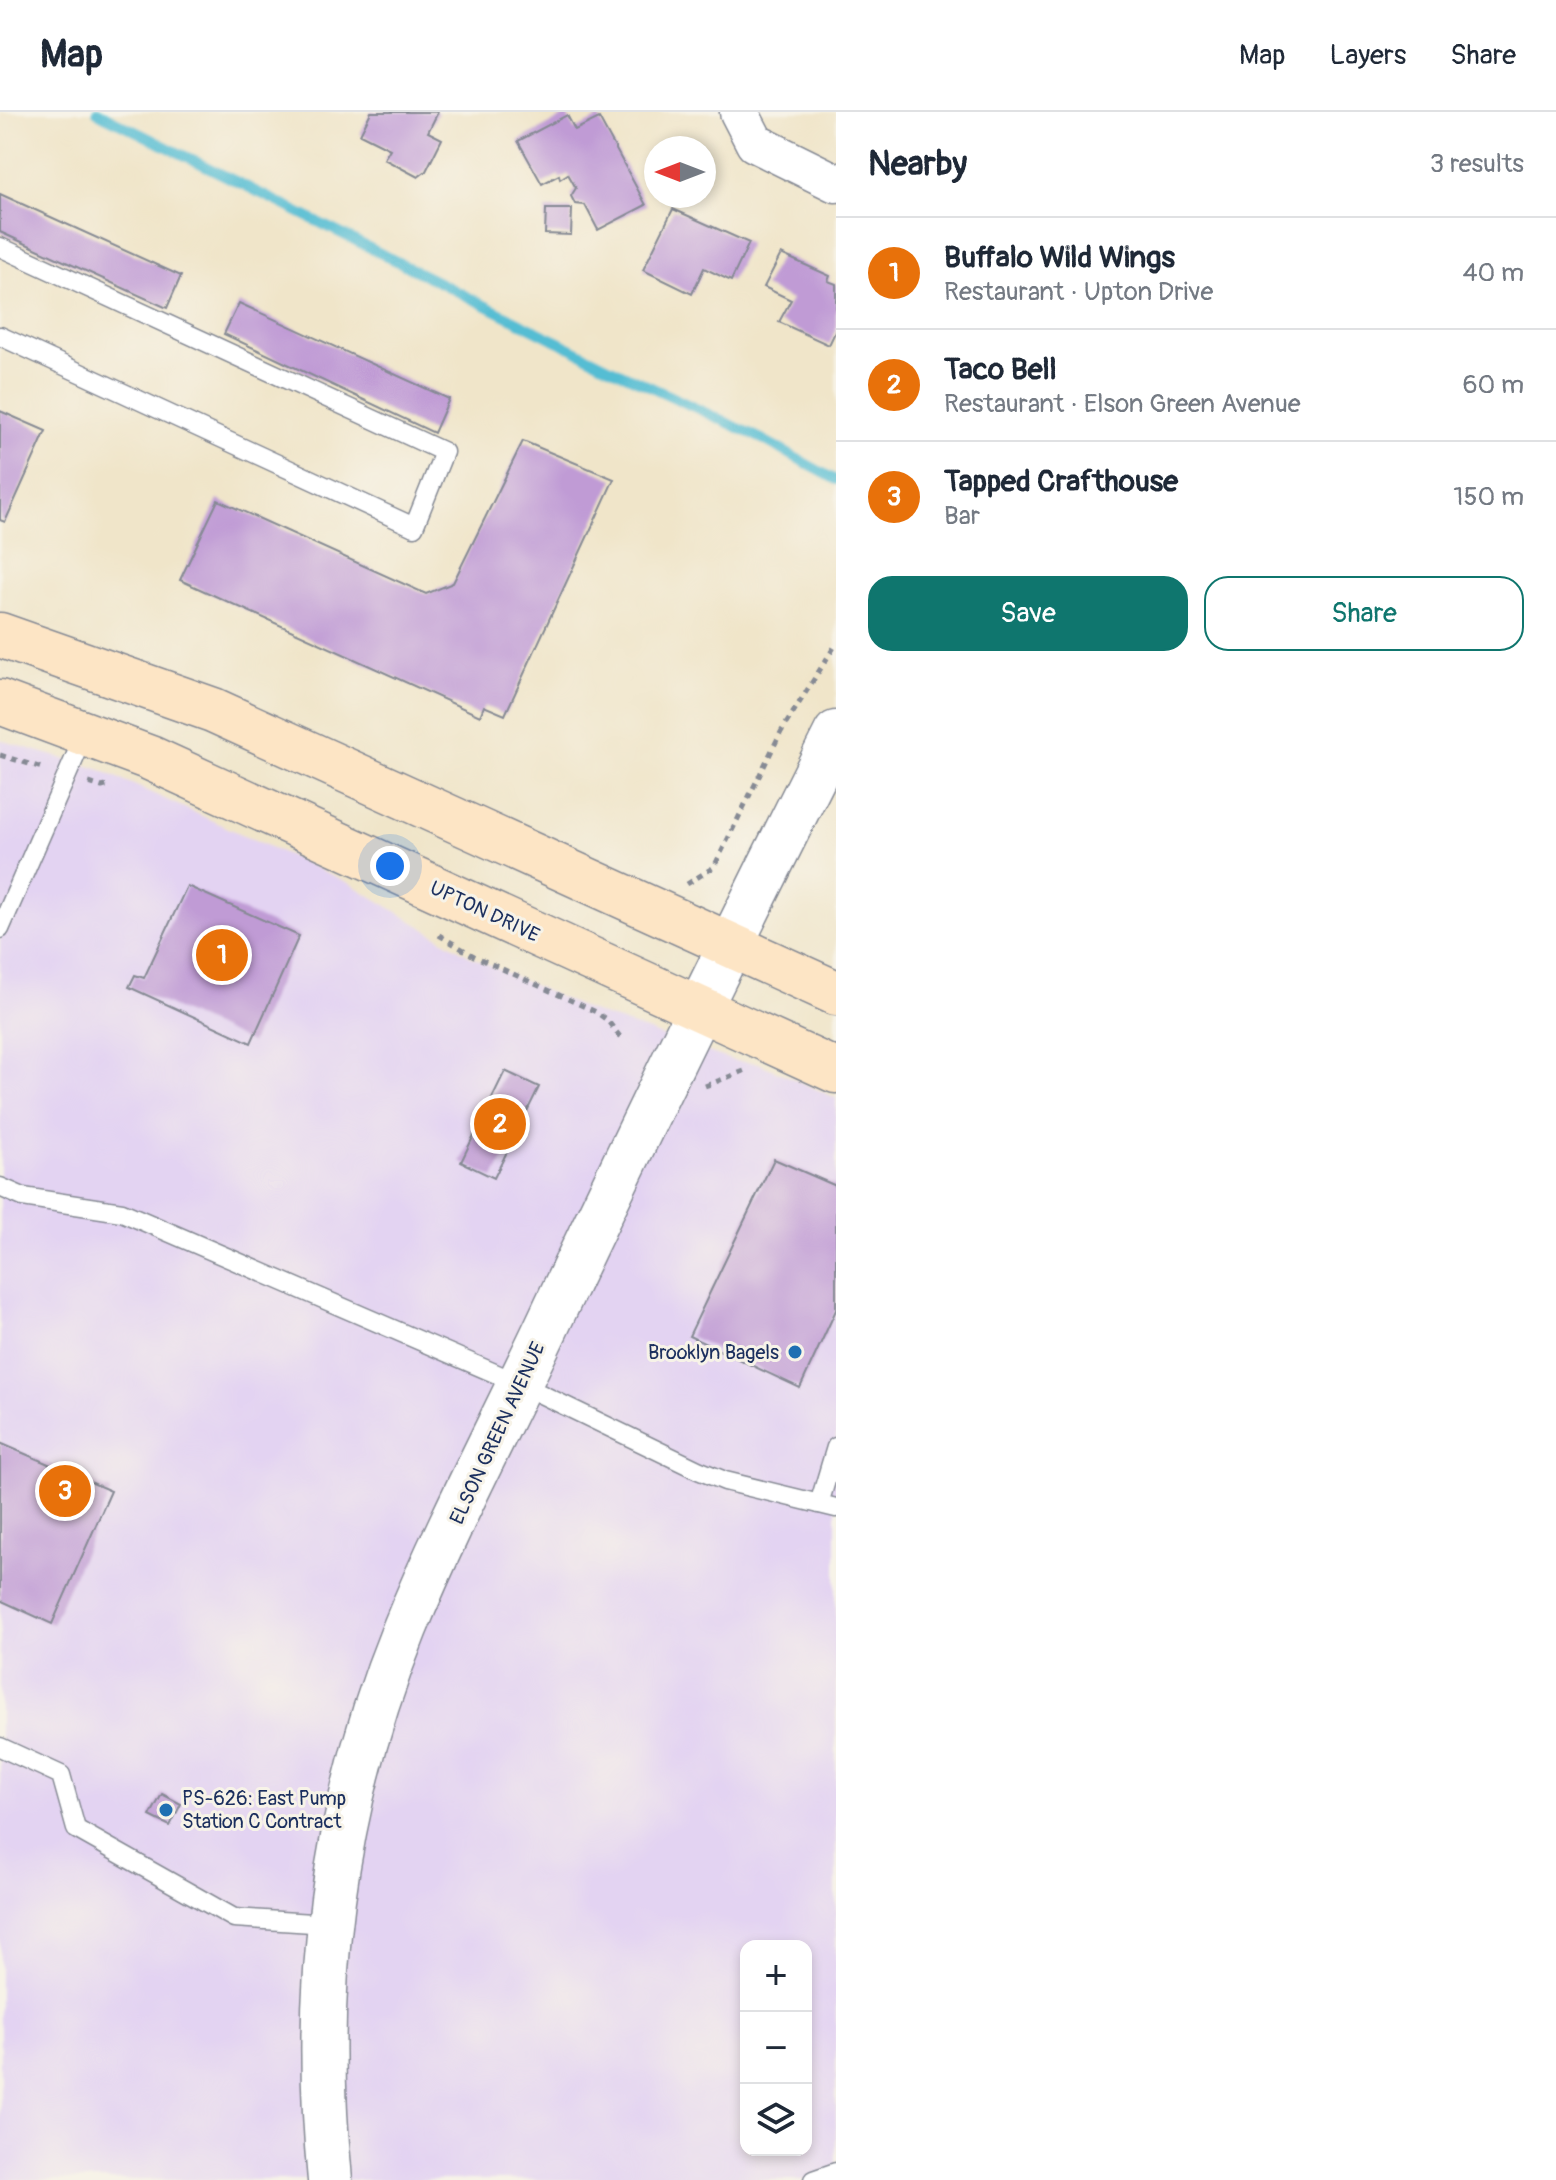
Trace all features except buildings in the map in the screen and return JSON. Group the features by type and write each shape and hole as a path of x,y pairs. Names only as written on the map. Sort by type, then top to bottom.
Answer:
{"main road":[{"path":"0,635 213,710 836,993"},
{"name":"UPTON DRIVE","path":"0,702 150,758 836,1071"}],"street":[{"path":"739,112 755,143 836,183"},
{"name":"ELSON GREEN AVENUE","path":"330,2180 323,2106 321,2015 328,1924 343,1834 370,1729 405,1628 729,946 836,733"}],"lane":[{"path":"0,247 444,452 414,527 0,336"},
{"path":"0,929 85,734"},
{"path":"0,1187 23,1197 122,1212 520,1384 725,1481 828,1506 836,1447"},
{"path":"0,1747 61,1775 76,1829 234,1918 328,1924"},
{"path":"813,2180 836,2172"}],"path":[{"path":"683,885 696,881 714,867 781,732 836,644"},
{"path":"701,1090 719,1078 753,1071"}],"shaded area":[{"path":"0,740 101,770 349,883 472,957 585,1009 734,1061 758,1063 836,1098 836,2180 0,2180"}],"waterway":[{"path":"97,112 617,371 762,439 836,480"}],"place":[{"name":"Buffalo Wild Wings","path":"222,955"},
{"name":"Taco Bell","path":"500,1124"},
{"name":"Brooklyn Bagels","path":"795,1352"},
{"name":"Tapped Crafthouse","path":"65,1491"},
{"name":"PS-626: East Pump Station C Contract","path":"166,1810"}]}
